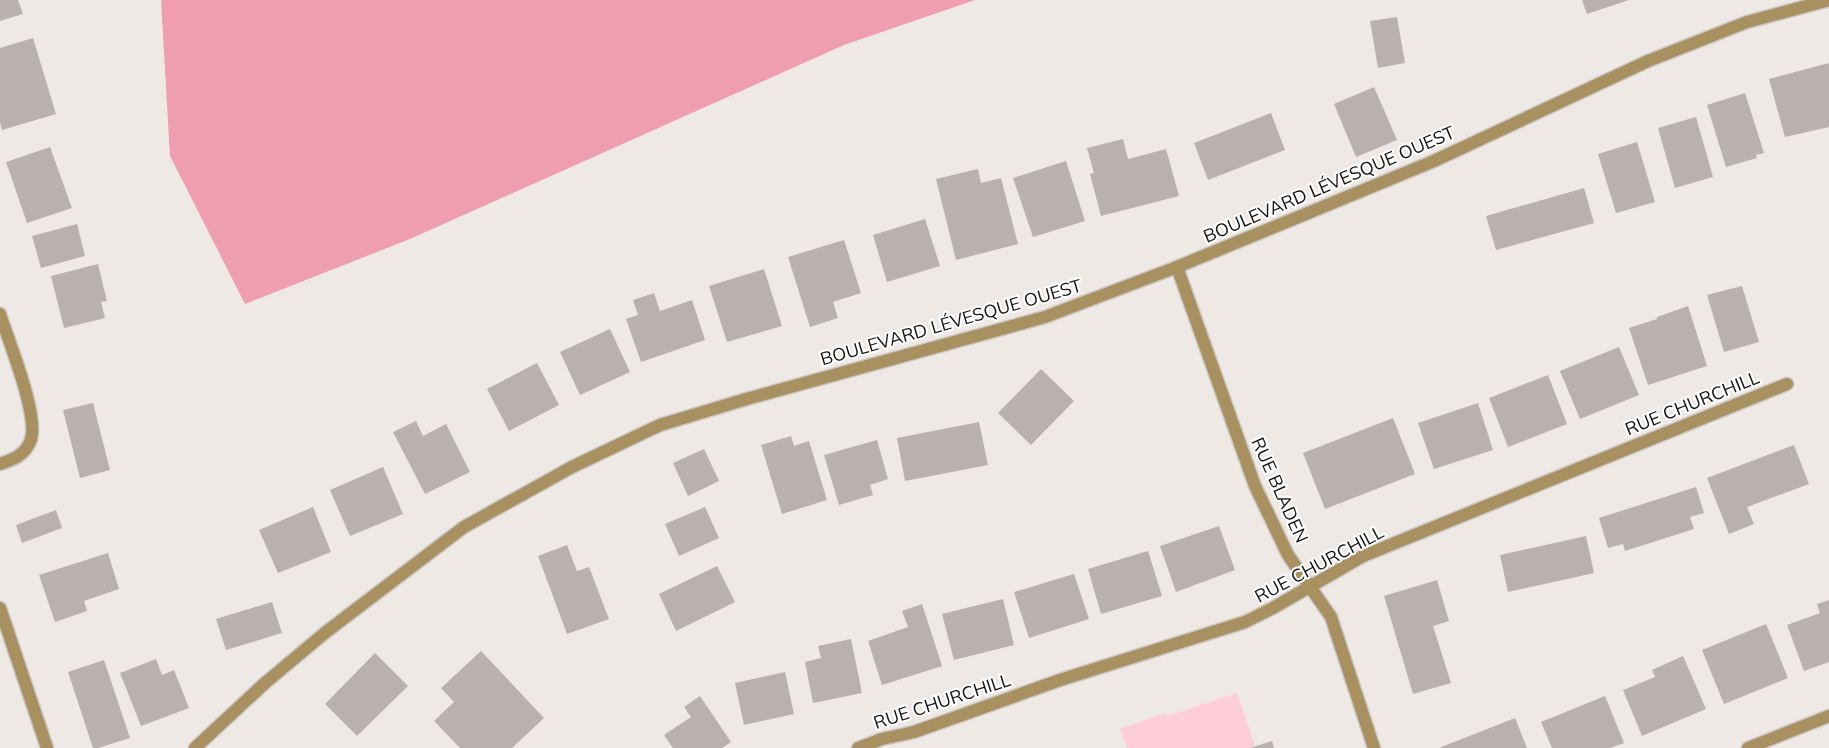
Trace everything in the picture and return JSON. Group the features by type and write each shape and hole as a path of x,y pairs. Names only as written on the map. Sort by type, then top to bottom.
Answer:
{"street":[{"name":"BOULEVARD LÉVESQUE OUEST","path":"194,748 265,683 326,632 464,527 572,467 660,425 750,398 1045,317 1177,268 1434,161 1648,61 1747,22 1829,0"},
{"name":"RUE BLADEN","path":"1177,268 1255,486 1288,555 1331,617 1374,748"},
{"path":"0,314 33,420 31,442 19,458 0,464"},
{"name":"RUE CHURCHILL","path":"858,748 882,739 914,732 1063,679 1245,622 1273,608 1362,556 1786,384"},
{"path":"0,608 47,748"},
{"path":"1748,748 1829,716"}],"shaded area":[{"path":"161,0 975,0 844,45 410,239 245,304 170,156"},
{"path":"1237,693 1255,746 1249,748 1127,748 1120,729 1165,713 1167,716"}],"building":[{"path":"0,0 18,0 23,14 0,21"},
{"path":"1582,0 1629,0 1587,14"},
{"path":"1397,17 1405,63 1378,68 1370,21"},
{"path":"33,38 56,114 2,130 0,122 0,48"},
{"path":"1829,63 1829,127 1785,137 1769,79"},
{"path":"1374,87 1397,140 1356,157 1334,104"},
{"path":"1745,93 1764,153 1756,155 1757,158 1726,167 1707,105"},
{"path":"1271,113 1285,150 1208,180 1194,143"},
{"path":"1696,117 1713,177 1675,188 1658,128"},
{"path":"1123,139 1128,159 1166,149 1179,196 1101,216 1090,174 1094,173 1087,148"},
{"path":"1637,142 1655,202 1616,213 1598,154"},
{"path":"50,147 72,208 27,223 6,162"},
{"path":"1066,161 1085,221 1033,237 1013,178"},
{"path":"978,169 981,183 1001,178 1018,244 956,260 936,179"},
{"path":"1584,188 1594,223 1496,250 1486,216"},
{"path":"925,219 940,266 887,282 873,235"},
{"path":"77,224 85,256 41,268 32,236"},
{"path":"844,240 861,293 833,302 838,318 810,327 788,257"},
{"path":"98,264 107,301 101,302 105,318 64,328 51,276"},
{"path":"764,269 782,326 727,342 709,286"},
{"path":"1742,286 1759,342 1724,352 1707,295"},
{"path":"654,293 660,311 692,300 705,340 641,362 626,319 638,315 633,300"},
{"path":"1688,306 1707,366 1648,385 1629,328"},
{"path":"610,329 630,372 580,395 560,352"},
{"path":"1619,347 1639,395 1580,419 1560,371"},
{"path":"537,363 559,405 509,431 487,389"},
{"path":"1041,369 1074,401 1031,445 998,413"},
{"path":"1548,375 1567,424 1508,447 1489,398"},
{"path":"93,403 110,470 80,478 63,410"},
{"path":"1478,403 1493,450 1434,469 1418,423"},
{"path":"1393,418 1415,474 1325,509 1303,453"},
{"path":"416,421 423,436 446,424 470,472 425,494 393,432"},
{"path":"979,422 988,465 905,481 897,438"},
{"path":"791,436 794,446 809,441 827,500 782,514 761,445"},
{"path":"877,440 888,479 870,485 873,495 839,505 824,455"},
{"path":"1794,445 1809,484 1747,507 1754,524 1729,534 1707,478"},
{"path":"704,449 719,481 688,496 673,463"},
{"path":"383,467 403,514 350,536 330,490"},
{"path":"1696,487 1704,513 1690,517 1694,529 1625,551 1623,544 1608,548 1599,518"},
{"path":"313,507 331,552 278,573 259,530"},
{"path":"705,507 719,538 679,556 665,524"},
{"path":"56,510 62,528 22,543 16,525"},
{"path":"1219,526 1235,570 1176,592 1160,546"},
{"path":"1586,536 1594,573 1508,592 1500,555"},
{"path":"567,545 577,571 589,567 609,619 567,634 538,556"},
{"path":"1148,551 1162,596 1101,614 1088,569"},
{"path":"108,553 119,589 84,601 87,611 55,622 39,575"},
{"path":"717,566 735,602 676,631 659,594"},
{"path":"1074,574 1089,619 1029,638 1014,592"},
{"path":"1437,580 1449,621 1433,626 1451,683 1413,694 1384,596"},
{"path":"1003,599 1014,645 954,660 942,614"},
{"path":"1829,600 1829,662 1804,671 1787,625 1820,613 1817,604"},
{"path":"272,602 282,633 226,650 216,619"},
{"path":"922,604 942,666 882,685 868,641 908,627 902,611"},
{"path":"1766,624 1788,678 1724,704 1702,650"},
{"path":"851,639 862,693 813,703 805,662 821,658 818,646"},
{"path":"481,651 544,718 512,748 460,748 434,721 454,702 441,688"},
{"path":"375,653 408,686 357,736 325,704"},
{"path":"1683,656 1706,709 1642,736 1623,690 1655,677 1652,670"},
{"path":"156,659 162,675 174,670 189,708 141,726 120,673"},
{"path":"104,660 130,738 93,748 68,672"},
{"path":"785,672 794,714 744,725 735,683"},
{"path":"700,696 731,742 722,748 673,748 664,735 691,717 684,707"},
{"path":"1605,696 1624,743 1610,748 1552,748 1541,722"},
{"path":"1515,718 1527,748 1439,748"},
{"path":"1272,741 1274,748 1250,748"}]}
